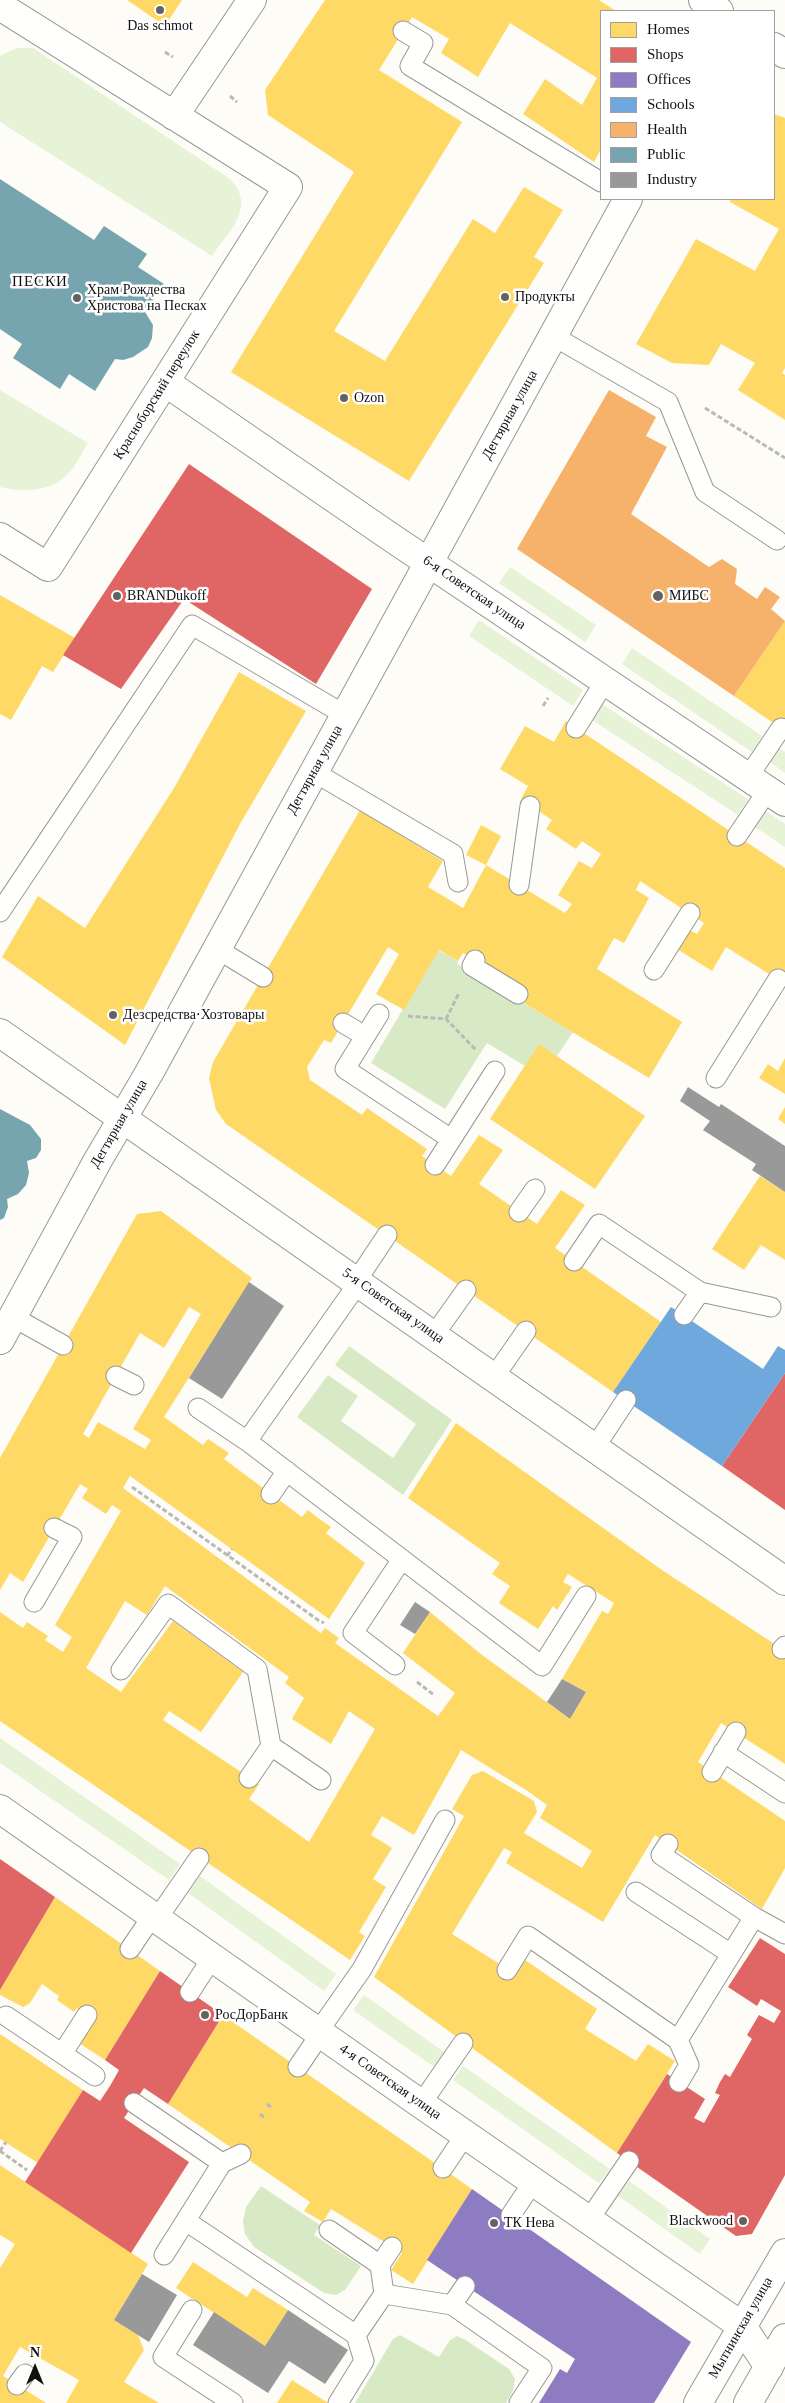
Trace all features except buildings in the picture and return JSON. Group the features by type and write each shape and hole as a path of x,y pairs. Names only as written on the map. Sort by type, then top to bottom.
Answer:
{"street":[{"path":"174,116 252,0"},
{"path":"703,0 718,10"},
{"name":"Красноборский переулок","path":"0,6 288,187 48,567 0,537"},
{"name":"Дегтярная улица","path":"6,1329 122,1118 149,1073 627,200"},
{"name":"6-я Советская улица","path":"165,382 429,563 767,789"},
{"name":"5-я Советская улица","path":"0,1033 358,1281 785,1581"},
{"name":"4-я Советская улица","path":"0,1809 465,2135 742,2326 769,2367"},
{"name":"Мытнинская улица","path":"698,2403 785,2253"},
{"path":"748,2403 785,2338"}],"lane":[{"path":"404,31 423,43 410,66 600,181"},
{"path":"553,336 668,402 705,492 777,540"},
{"path":"0,912 192,625 345,715"},
{"path":"576,728 605,681"},
{"path":"737,836 767,789 781,728"},
{"path":"314,772 452,854 458,882"},
{"path":"519,885 530,806"},
{"path":"654,970 690,913"},
{"path":"217,949 263,977"},
{"path":"475,960 472,966 518,994"},
{"path":"716,1078 778,979"},
{"path":"379,1014 345,1069 451,1139"},
{"path":"343,1023 365,1036"},
{"path":"434,1165 495,1070"},
{"path":"519,1212 535,1188"},
{"path":"574,1261 599,1224 700,1292 771,1307"},
{"path":"247,1441 387,1236"},
{"path":"434,1335 466,1290"},
{"path":"684,1315 700,1292"},
{"path":"6,1329 63,1345"},
{"path":"494,1377 526,1331"},
{"path":"116,1376 134,1385"},
{"path":"594,1447 626,1400"},
{"path":"198,1408 247,1441 542,1666 586,1596"},
{"path":"271,1494 287,1472"},
{"path":"34,1602 72,1537 54,1528"},
{"path":"395,1665 353,1633 402,1560"},
{"path":"121,1670 168,1604 257,1669 271,1746 249,1778"},
{"path":"712,1772 736,1732"},
{"path":"271,1746 321,1780"},
{"path":"724,1752 785,1793"},
{"path":"298,2067 362,1969 445,1820"},
{"path":"668,1844 661,1856 754,1917 785,1934"},
{"path":"130,1949 199,1858"},
{"path":"636,1892 731,1954"},
{"path":"678,2040 754,1917"},
{"path":"507,1970 528,1936 678,2040 689,2065 679,2082"},
{"path":"190,1992 212,1958"},
{"path":"62,2054 87,2015"},
{"path":"6,2016 95,2076"},
{"path":"421,2104 463,2043"},
{"path":"134,2102 222,2162"},
{"path":"443,2168 465,2135"},
{"path":"164,2255 222,2162 241,2154"},
{"path":"588,2220 628,2161"},
{"path":"511,2215 533,2182"},
{"path":"186,2220 356,2335 364,2361 338,2403"},
{"path":"329,2230 380,2265"},
{"path":"356,2335 384,2294 380,2265 392,2247"},
{"path":"452,2305 465,2286"},
{"path":"384,2294 452,2305 542,2368 519,2403"},
{"path":"192,2310 163,2357 232,2403"}],"path":[{"path":"659,396 674,389 785,458"},
{"path":"543,706 548,698"},
{"path":"379,1014 446,1019 495,1070"},
{"path":"132,1487 318,1620 353,1633"},
{"path":"228,1556 232,1549"},
{"path":"267,2104 272,2108"},
{"path":"260,2114 265,2118"},
{"path":"6,2142 0,2151 27,2170"}],"green space":[{"path":"17,48 33,48 230,179 238,189 241,209 232,228 212,256 0,122 0,56"},
{"path":"0,390 88,443 72,469 62,479 54,484 37,489 18,490 0,487"},
{"path":"510,567 596,625 585,642 499,583"},
{"path":"479,620 583,690 573,706 469,636"},
{"path":"632,648 762,736 752,752 622,664"},
{"path":"602,704 748,799 738,815 592,720"},
{"path":"779,748 785,752 785,773 770,762"},
{"path":"766,811 785,824 785,847 755,827"},
{"path":"438,950 458,961 457,964 573,1032 557,1056 539,1045 525,1066 487,1043 445,1109 371,1063"},
{"path":"349,1346 452,1420 403,1495 297,1417 328,1375 358,1396 341,1421 393,1458 416,1424 335,1365"},
{"path":"0,1738 180,1864 169,1880 0,1763"},
{"path":"200,1876 336,1974 324,1991 188,1893"},
{"path":"364,1995 444,2052 434,2067 353,2010"},
{"path":"463,2066 610,2169 599,2183 453,2080"},
{"path":"629,2181 710,2239 700,2254 618,2196"},
{"path":"261,2186 320,2225 314,2235 361,2266 345,2290 336,2295 324,2293 254,2247 245,2234 243,2221 246,2207"},
{"path":"400,2335 439,2357 450,2340 457,2336 464,2339 509,2369 515,2379 513,2391 506,2403 355,2403 393,2339"}],"place":[{"name":"Das schmot","path":"160,10"},
{"name":"Продукты","path":"505,297"},
{"name":"Храм Рождества Христова на Песках","path":"77,298"},
{"name":"Ozon","path":"344,398"},
{"name":"BRANDukoff","path":"117,596"},
{"name":"МИБС","path":"658,596"},
{"name":"Дезсредства·Хозтовары","path":"113,1015"},
{"name":"РосДорБанк","path":"205,2015"},
{"name":"Blackwood","path":"743,2221"},
{"name":"ТК Нева","path":"494,2223"}],"district":[{"name":"ПЕСКИ","path":"40,282"}]}
